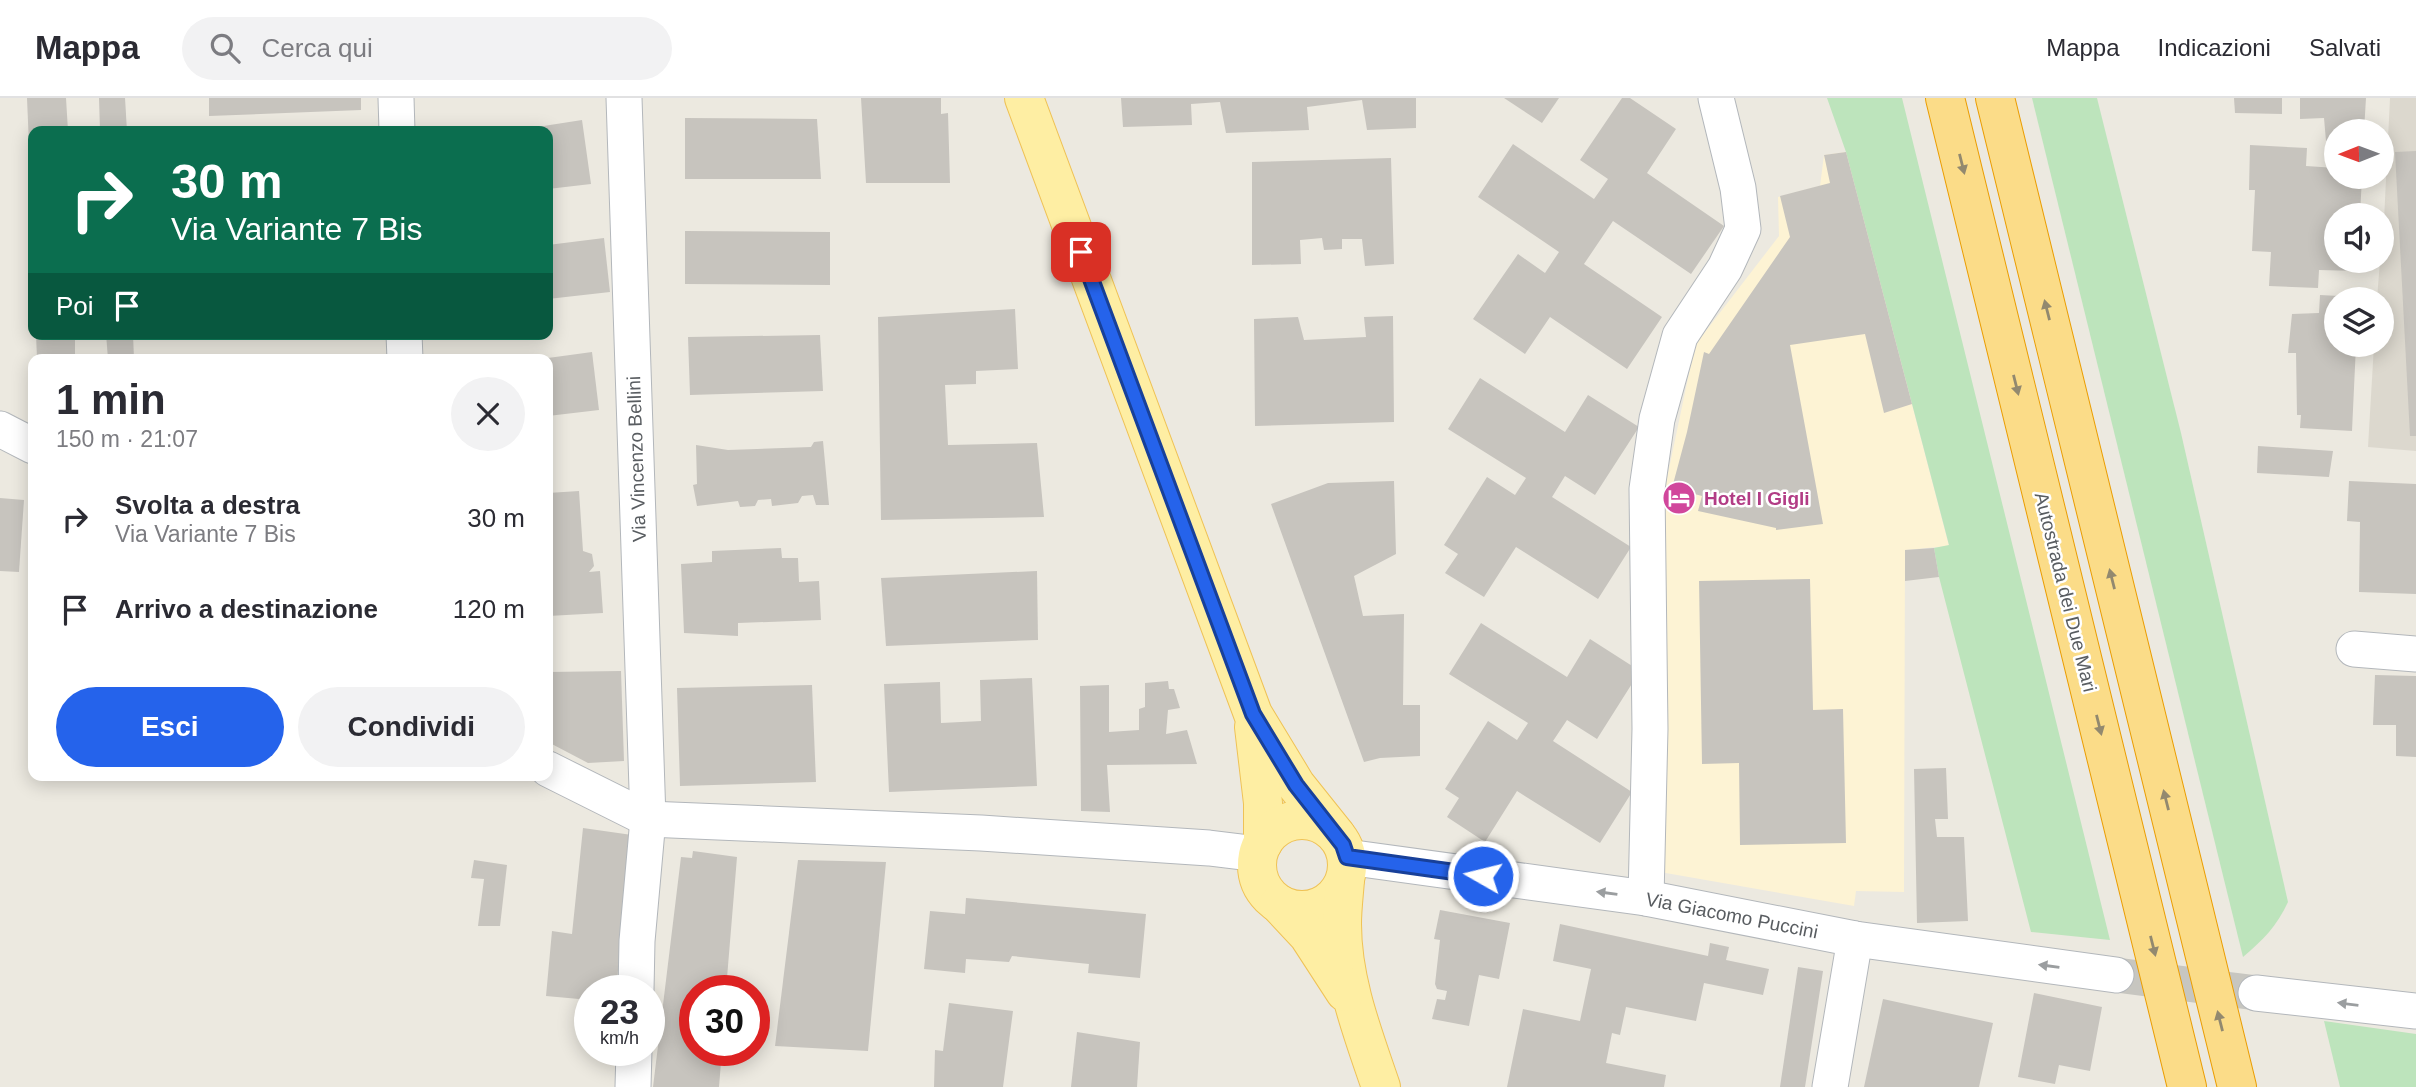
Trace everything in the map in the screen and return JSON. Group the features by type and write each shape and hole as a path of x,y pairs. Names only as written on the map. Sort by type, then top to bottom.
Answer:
{"highway":[{"name":"Autostrada dei Due Mari","path":"1945,98 2188,1087"},
{"path":"1995,98 2237,1087"}],"main road":[{"path":"1024,98 1253,714 1343,857 1342,923 1345,958 1353,1006 1381,1087"},
{"path":"1253,714 1264,803 1258,869 1261,883 1268,895 1308,935 1353,1006"},
{"path":"1261,849 1280,826 1303,820 1315,822 1343,857 1339,892 1330,902 1305,911 1279,904"}],"street":[{"path":"396,98 397,126"},
{"name":"Via Vincenzo Bellini","path":"624,98 648,819 636,975"},
{"path":"1646,898 1650,729 1647,489 1657,419 1680,336 1724,268 1743,229 1738,188 1716,98"},
{"path":"0,429 28,443"},
{"path":"2354,649 2416,654"},
{"path":"553,772 648,819 981,833 1261,849"},
{"name":"Via Giacomo Puccini","path":"1343,857 1646,898 1855,939 2116,975"},
{"path":"1830,1087 1855,939"},
{"path":"2256,993 2416,1012"},
{"path":"633,1087 634,1066"}],"shaded area":[{"path":"2390,98 2416,98 2416,451 2368,447 2373,357 2394,357 2394,287 2378,287 2379,273 2394,273 2394,203 2385,203 2386,189 2394,189 2394,119 2389,119"},
{"name":"Hotel I Gigli","path":"1846,152 1949,546 1905,550 1904,892 1856,891 1854,906 1660,872 1663,497 1695,345 1779,236 1778,197 1820,186 1824,155"}],"green space":[{"path":"1827,98 1902,98 2110,940 2031,932 1939,577 1934,548 1949,545 1846,152"},
{"path":"2032,98 2097,98 2181,433 2288,902 2269,932 2243,957"},
{"path":"2324,1021 2416,1034 2416,1087 2340,1087"}],"building":[{"path":"27,98 66,98 68,126 28,126"},
{"path":"99,98 125,98 127,126 100,126"},
{"path":"209,98 361,98 361,110 209,116"},
{"path":"861,98 941,98 941,114 948,113 950,183 866,183"},
{"path":"1121,98 1416,98 1416,128 1367,130 1362,100 1307,107 1309,130 1226,133 1220,102 1191,104 1192,125 1123,127"},
{"path":"1504,98 1559,98 1542,123"},
{"path":"1622,98 1630,98 1676,129 1647,173 1724,226 1691,274 1613,221 1584,264 1662,317 1627,369 1550,317 1525,354 1473,319 1518,254 1545,273 1559,252 1478,197 1513,144 1594,199 1608,179 1580,160"},
{"path":"2234,98 2282,98 2282,114 2235,113"},
{"path":"2300,98 2366,98 2365,119 2300,119"},
{"path":"685,118 817,119 821,179 685,179"},
{"path":"582,120 591,184 553,188 553,126 544,126"},
{"path":"2250,145 2307,148 2306,166 2324,167 2324,189 2361,189 2361,203 2324,203 2324,270 2319,270 2318,288 2269,286 2271,252 2252,251 2255,190 2249,190"},
{"path":"2416,151 2416,436 2410,436 2395,152"},
{"path":"1846,152 1912,404 1884,413 1865,334 1790,345 1823,524 1776,530 1698,511 1702,496 1672,488 1704,352 1709,354 1790,237 1780,196 1830,183 1824,155"},
{"path":"1391,158 1394,264 1365,266 1362,239 1342,239 1342,249 1324,250 1322,238 1300,240 1301,264 1252,265 1252,162"},
{"path":"685,231 830,232 830,285 685,284"},
{"path":"604,238 610,292 553,298 553,244"},
{"path":"2320,295 2324,295 2324,357 2355,357 2352,431 2300,428 2301,415 2297,415 2296,353 2288,353 2292,314 2319,313"},
{"path":"1015,309 1018,369 976,371 976,384 945,385 948,445 1037,443 1044,517 881,520 878,317"},
{"path":"1393,316 1394,422 1255,426 1254,319 1298,317 1304,340 1366,337 1364,317"},
{"path":"820,335 823,391 690,395 688,337"},
{"path":"36,340 75,340 75,354 37,354"},
{"path":"106,340 133,340 134,354 108,354"},
{"path":"592,352 599,410 553,415 553,357"},
{"path":"1480,378 1565,432 1588,395 1639,427 1595,495 1565,476 1552,497 1631,547 1598,599 1516,547 1484,597 1445,573 1458,554 1444,545 1487,477 1515,495 1526,478 1448,429"},
{"path":"823,441 829,505 816,505 813,495 802,496 798,503 772,506 771,499 758,500 755,506 740,507 738,501 697,506 693,485 697,484 696,445 728,450 811,447 814,442"},
{"path":"2258,446 2333,451 2329,477 2257,473"},
{"path":"1394,481 1396,554 1354,576 1363,616 1404,614 1403,705 1420,705 1420,756 1380,758 1364,762 1271,504 1328,483"},
{"path":"2349,481 2416,484 2416,594 2359,592 2360,522 2347,521"},
{"path":"579,491 583,551 592,554 594,566 589,572 600,571 603,613 553,616 553,493"},
{"path":"0,498 24,500 19,572 0,571"},
{"path":"781,548 782,558 798,558 799,582 819,581 821,620 738,623 738,636 684,633 681,564 712,562 712,551"},
{"path":"1934,548 1939,577 1905,581 1905,550"},
{"path":"1037,571 1038,640 886,646 881,578"},
{"path":"1810,579 1813,710 1843,709 1846,843 1740,845 1739,763 1702,764 1699,581"},
{"path":"1481,623 1567,677 1590,639 1640,671 1597,739 1567,720 1553,741 1632,792 1600,843 1517,791 1485,842 1447,817 1459,798 1445,789 1488,721 1517,740 1528,723 1449,674"},
{"path":"621,671 624,761 588,763 553,745 553,672"},
{"path":"2375,675 2416,676 2416,757 2396,756 2396,725 2373,725"},
{"path":"1032,678 1037,786 889,792 884,684 940,682 941,723 981,721 980,680"},
{"path":"1168,681 1169,689 1174,689 1180,708 1168,710 1166,734 1187,730 1197,764 1107,765 1110,812 1081,811 1080,686 1109,685 1109,732 1139,730 1139,709 1145,707 1145,683"},
{"path":"812,685 816,782 680,786 677,688"},
{"path":"1946,768 1948,819 1935,819 1937,837 1964,837 1968,921 1917,923 1914,769"},
{"path":"583,828 632,835 618,975 574,975 574,999 546,996 552,931 572,934"},
{"path":"693,851 737,857 727,975 679,975 679,1066 721,1066 719,1087 653,1087 656,1066 665,1066 665,988 681,857 692,858"},
{"path":"474,860 507,865 500,926 478,926 484,879 471,878"},
{"path":"798,860 886,862 868,1051 775,1046"},
{"path":"966,898 1146,914 1140,978 1088,973 1089,964 1012,956 1009,962 966,959 965,973 924,969 930,911 965,914"},
{"path":"1440,910 1510,923 1499,979 1479,975 1469,1026 1432,1019 1437,999 1445,1000 1447,991 1437,989 1435,984 1440,940 1434,939"},
{"path":"1560,924 1708,956 1710,943 1729,947 1726,960 1769,969 1763,995 1704,983 1696,1021 1626,1007 1620,1035 1612,1033 1606,1063 1666,1075 1664,1087 1507,1087 1523,1009 1580,1021 1591,969 1553,961"},
{"path":"1798,967 1823,971 1805,1087 1780,1087"},
{"path":"2034,993 2102,1007 2090,1071 2059,1065 2055,1084 2018,1077"},
{"path":"1883,999 1993,1023 1979,1087 1864,1087"},
{"path":"949,1003 1013,1011 1003,1087 934,1087 935,1050 943,1051"},
{"path":"1077,1032 1140,1042 1137,1087 1071,1087"}],"tunnel":[{"path":"2116,975 2256,993"}],"place":[{"name":"Hotel I Gigli","path":"1679,498"}],"route":[{"path":"1081,252 1253,714 1274,751 1296,785 1343,845 1347,857 1483,876"}]}
